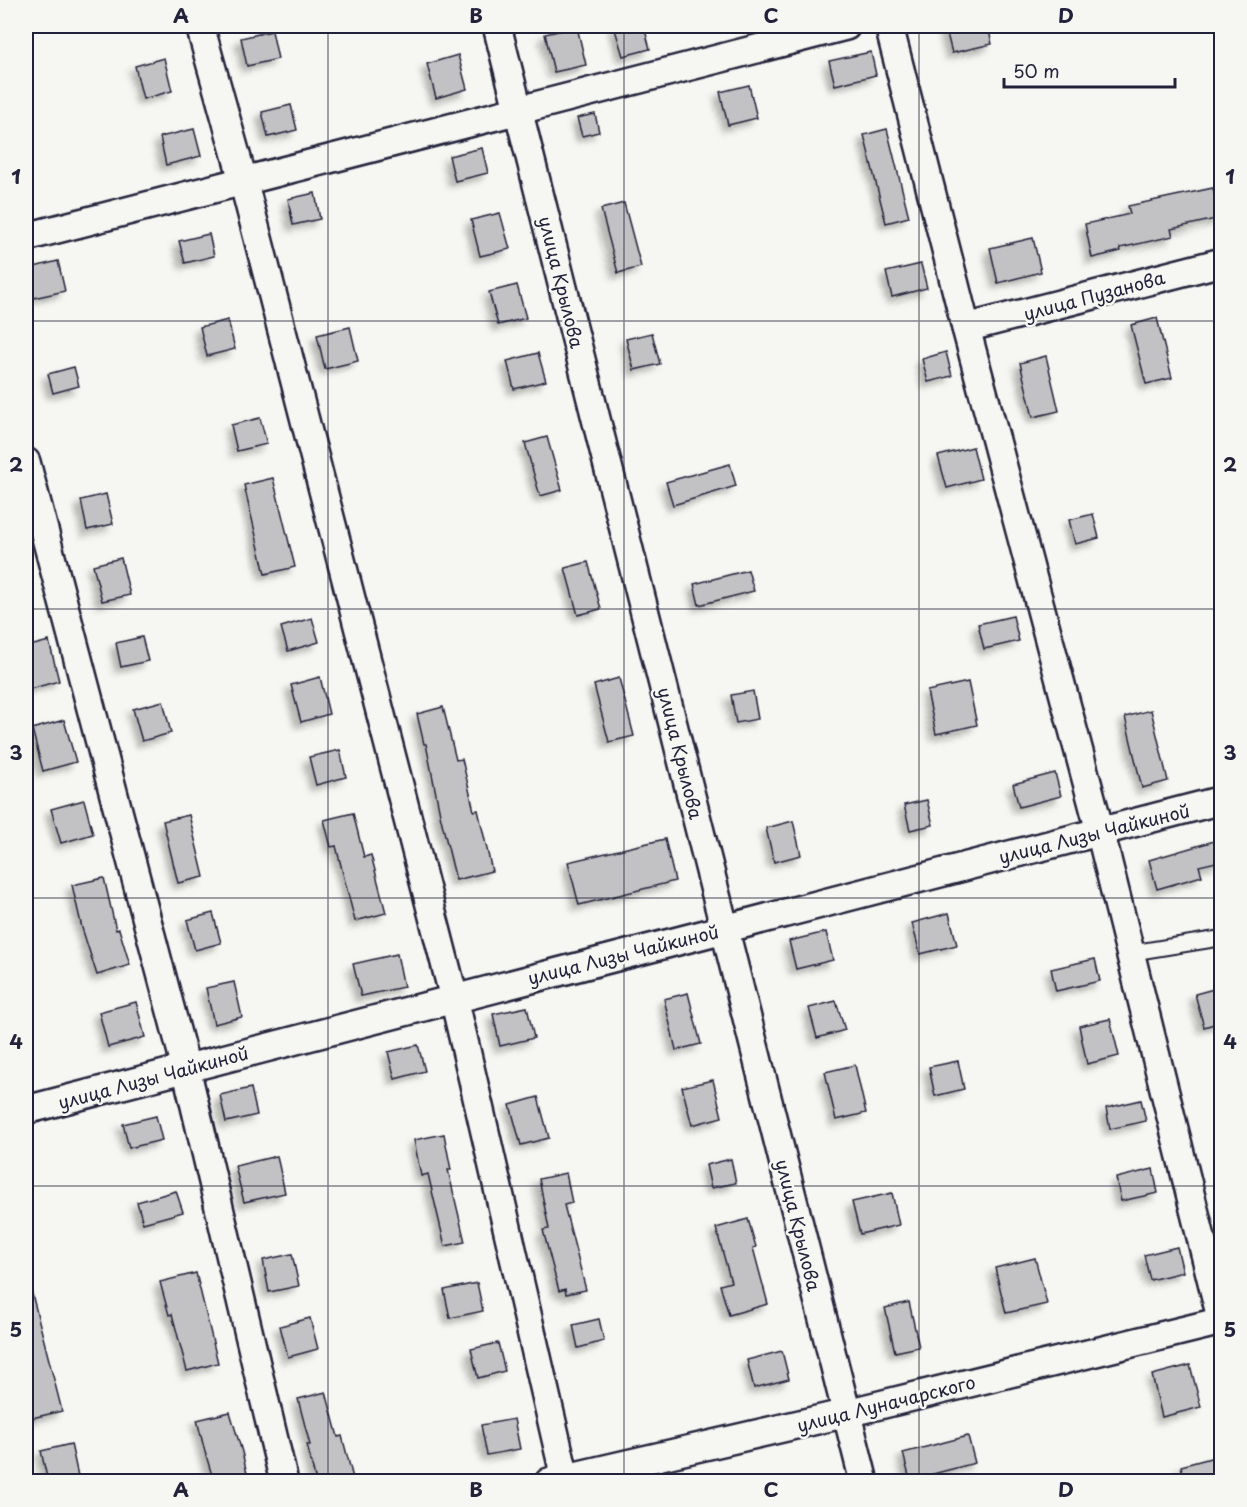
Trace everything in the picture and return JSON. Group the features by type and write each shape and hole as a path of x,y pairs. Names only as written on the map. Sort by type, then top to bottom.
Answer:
{"street":[{"path":"200,26 243,180 454,998 557,1480"},
{"name":"улица Крылова","path":"497,26 864,1482"},
{"path":"26,237 846,26"},
{"path":"889,26 966,328 1100,831 1221,1321"},
{"name":"улица Пузанова","path":"966,328 1221,262"},
{"path":"26,462 186,1068 284,1482"},
{"name":"улица Лизы Чайкиной","path":"26,1110 1221,800"},
{"name":"улица Луначарского","path":"557,1480 847,1413 1221,1321"}],"lane":[{"path":"1130,953 1221,938"}],"building":[{"path":"614,26 644,26 650,49 623,56"},
{"path":"945,26 988,26 992,44 952,53"},
{"path":"577,27 586,65 554,72 545,34"},
{"path":"272,31 278,59 247,66 241,38"},
{"path":"871,52 876,75 835,85 829,61"},
{"path":"458,55 467,89 436,98 427,64"},
{"path":"164,58 172,91 143,99 135,66"},
{"path":"749,85 757,118 728,125 720,92"},
{"path":"291,105 297,130 268,137 262,112"},
{"path":"595,114 599,132 582,136 577,118"},
{"path":"194,129 201,156 166,165 160,137"},
{"path":"887,129 909,217 886,223 864,135"},
{"path":"482,148 488,173 455,181 449,156"},
{"path":"1213,188 1220,218 1171,229 1173,236 1120,248 1121,251 1092,258 1085,224 1130,214 1128,206"},
{"path":"315,193 320,219 293,225 288,199"},
{"path":"624,203 641,267 618,273 601,209"},
{"path":"500,213 510,249 480,256 471,220"},
{"path":"209,234 214,256 185,263 179,241"},
{"path":"1033,238 1041,272 998,283 990,248"},
{"path":"58,261 65,291 29,299 26,269"},
{"path":"921,264 927,288 892,297 886,272"},
{"path":"517,285 526,318 498,325 489,292"},
{"path":"1157,318 1172,378 1146,384 1131,325"},
{"path":"228,320 235,349 207,356 200,327"},
{"path":"350,327 358,361 325,369 317,335"},
{"path":"652,333 660,364 634,370 626,339"},
{"path":"946,352 952,376 928,382 922,359"},
{"path":"538,353 546,381 514,389 507,361"},
{"path":"1046,356 1059,411 1033,417 1020,363"},
{"path":"74,367 79,386 53,393 48,374"},
{"path":"260,418 267,444 237,451 231,425"},
{"path":"547,437 562,490 540,496 525,443"},
{"path":"973,447 981,479 947,488 938,456"},
{"path":"730,464 736,486 673,505 666,482"},
{"path":"273,478 295,567 265,574 244,485"},
{"path":"106,494 113,524 87,530 81,500"},
{"path":"1093,514 1099,538 1075,544 1069,520"},
{"path":"121,558 130,595 102,601 93,565"},
{"path":"588,562 601,609 578,615 565,568"},
{"path":"748,570 754,591 699,605 694,584"},
{"path":"1013,616 1019,641 984,649 978,624"},
{"path":"312,618 319,642 288,651 281,627"},
{"path":"142,637 148,661 121,667 116,643"},
{"path":"49,641 59,681 26,690 26,647"},
{"path":"320,677 329,714 301,722 291,685"},
{"path":"619,678 634,736 609,742 594,685"},
{"path":"968,682 977,725 936,734 927,691"},
{"path":"753,691 758,719 736,723 731,695"},
{"path":"163,701 171,733 142,741 133,709"},
{"path":"443,707 456,760 462,759 474,811 478,810 492,871 456,880 426,744 424,744 417,714"},
{"path":"1151,710 1168,781 1142,788 1125,717"},
{"path":"64,720 76,762 43,771 32,729"},
{"path":"340,750 346,777 316,785 309,757"},
{"path":"1055,773 1061,796 1019,807 1013,784"},
{"path":"84,800 93,834 61,843 51,809"},
{"path":"927,800 933,825 910,830 904,805"},
{"path":"353,813 364,857 371,855 386,913 355,921 336,846 331,847 324,820"},
{"path":"189,815 204,877 178,883 163,821"},
{"path":"793,821 801,855 774,862 766,828"},
{"path":"665,839 675,881 579,905 568,862"},
{"path":"1221,839 1221,861 1199,866 1202,876 1157,889 1149,860"},
{"path":"104,878 116,930 119,929 130,965 97,975 82,928 72,885"},
{"path":"213,913 221,943 195,950 187,920"},
{"path":"949,913 957,945 920,954 912,923"},
{"path":"826,932 833,960 796,969 789,941"},
{"path":"397,954 404,987 361,996 353,964"},
{"path":"1095,959 1100,981 1056,991 1051,969"},
{"path":"234,982 242,1017 214,1024 206,988"},
{"path":"1221,987 1221,1022 1204,1027 1195,994"},
{"path":"688,993 701,1044 676,1050 664,999"},
{"path":"836,1001 845,1030 817,1038 809,1008"},
{"path":"136,1002 145,1037 108,1047 99,1012"},
{"path":"527,1007 534,1038 500,1046 493,1014"},
{"path":"1110,1019 1119,1056 1087,1064 1079,1026"},
{"path":"418,1045 425,1071 395,1079 388,1052"},
{"path":"958,1061 964,1089 935,1096 929,1067"},
{"path":"855,1065 866,1113 836,1120 825,1072"},
{"path":"713,1080 722,1117 692,1125 682,1087"},
{"path":"251,1088 257,1115 226,1122 220,1095"},
{"path":"538,1097 549,1138 521,1145 510,1105"},
{"path":"1141,1100 1146,1121 1110,1129 1106,1108"},
{"path":"156,1116 162,1140 129,1148 123,1124"},
{"path":"444,1134 451,1170 448,1170 465,1242 445,1246 428,1174 421,1176 414,1140"},
{"path":"277,1156 285,1193 244,1202 235,1166"},
{"path":"731,1159 736,1183 711,1188 706,1165"},
{"path":"1153,1169 1158,1193 1121,1201 1116,1178"},
{"path":"566,1173 572,1203 564,1205 586,1290 566,1294 565,1289 559,1291 543,1230 549,1229 539,1179"},
{"path":"176,1191 183,1212 143,1223 137,1202"},
{"path":"892,1193 899,1225 860,1234 852,1202"},
{"path":"748,1219 768,1304 729,1315 720,1285 731,1282 716,1228"},
{"path":"1177,1247 1183,1272 1150,1280 1144,1255"},
{"path":"292,1254 299,1286 269,1292 263,1260"},
{"path":"1035,1258 1047,1304 1006,1313 995,1268"},
{"path":"196,1273 218,1363 187,1371 172,1314 169,1315 160,1282"},
{"path":"477,1283 483,1311 450,1318 444,1290"},
{"path":"31,1290 62,1411 32,1418 26,1390 26,1291"},
{"path":"909,1302 919,1347 895,1352 885,1308"},
{"path":"310,1318 318,1349 288,1357 280,1326"},
{"path":"599,1319 604,1341 578,1348 573,1325"},
{"path":"498,1343 505,1371 478,1378 471,1349"},
{"path":"782,1351 789,1379 754,1388 747,1360"},
{"path":"1190,1365 1201,1407 1162,1417 1152,1375"},
{"path":"326,1392 338,1437 342,1436 354,1482 316,1482 307,1445 310,1445 298,1399"},
{"path":"230,1412 249,1482 214,1482 205,1452 197,1420"},
{"path":"514,1419 520,1449 487,1455 481,1425"},
{"path":"968,1436 975,1463 910,1480 903,1453"},
{"path":"71,1444 78,1476 48,1482 41,1451"},
{"path":"1218,1456 1221,1482 1185,1482 1181,1466"}]}
